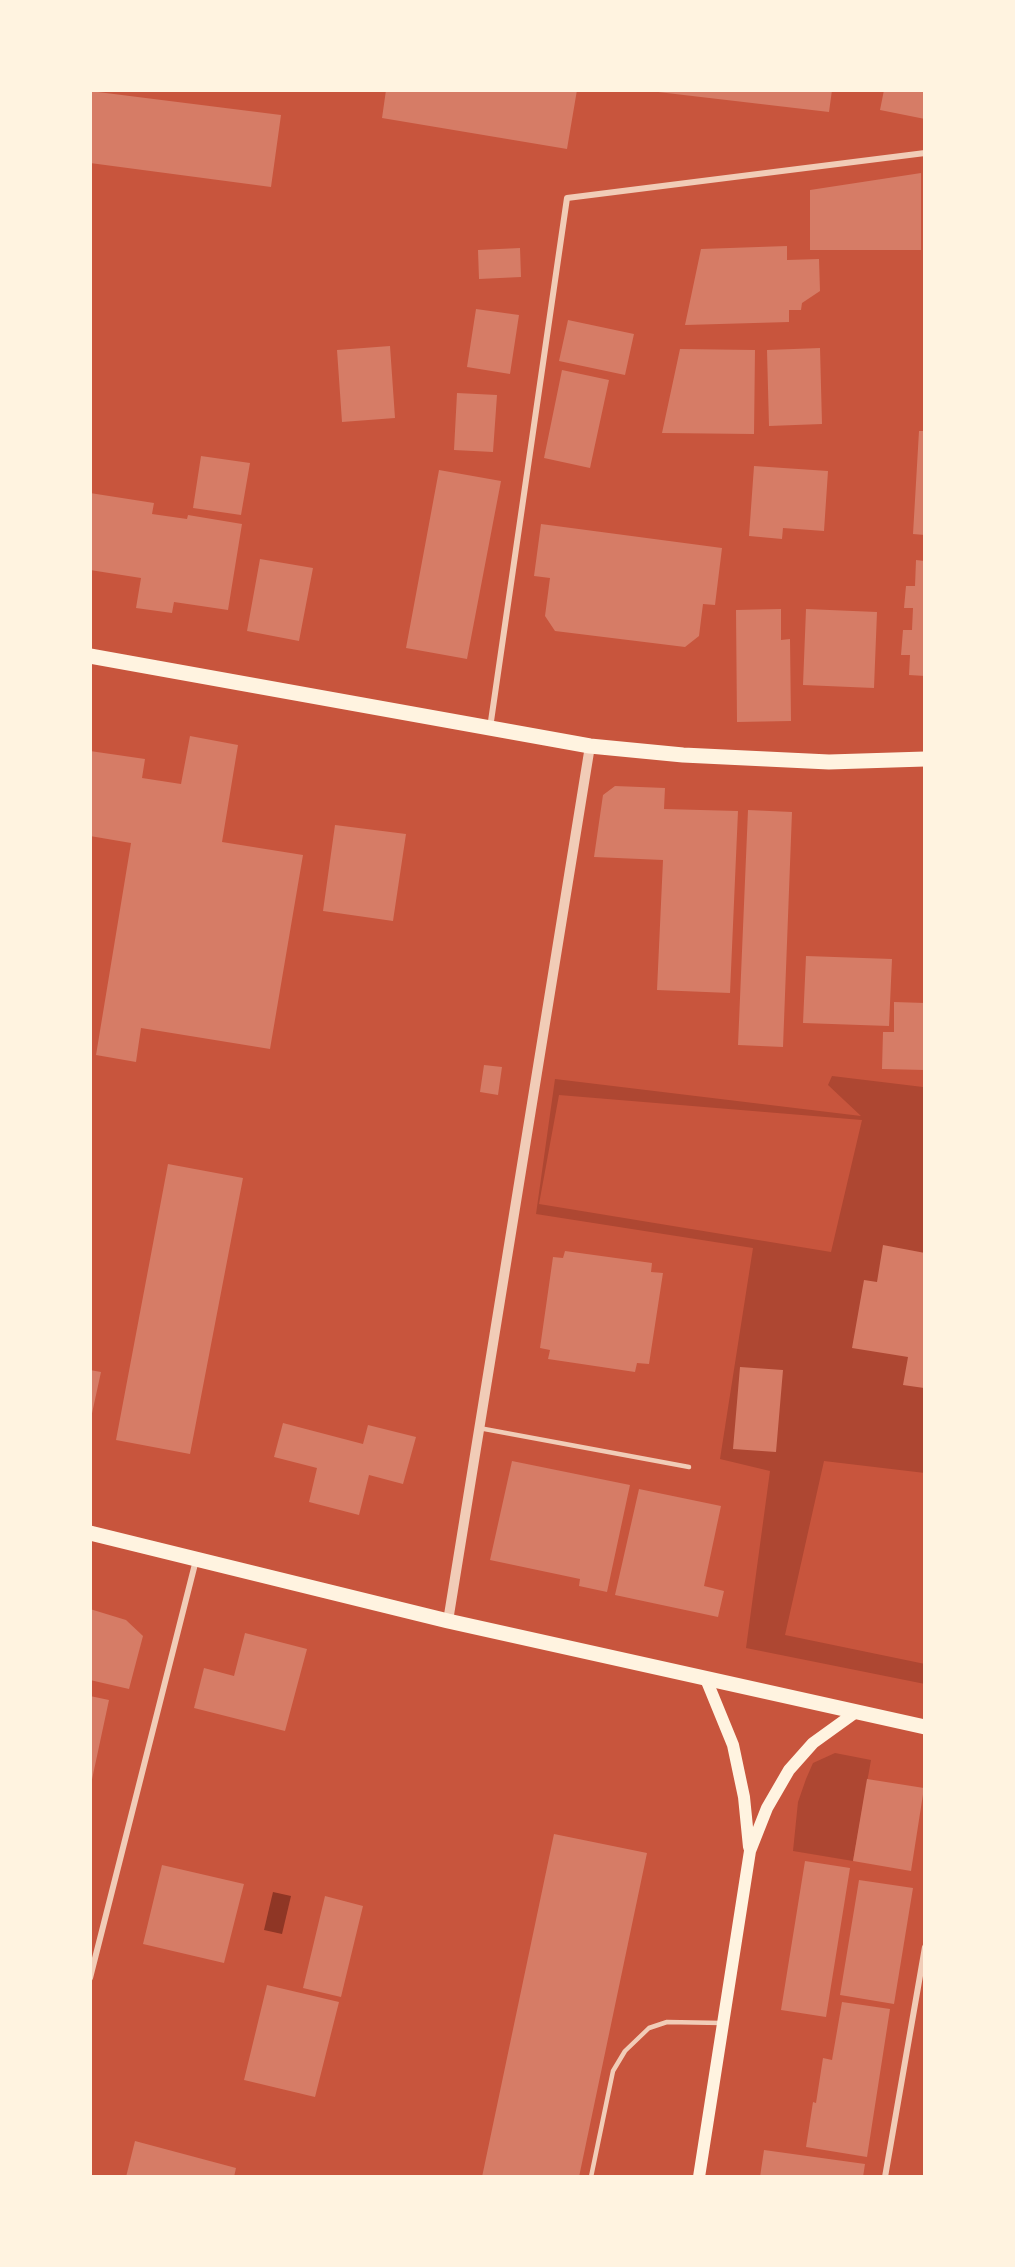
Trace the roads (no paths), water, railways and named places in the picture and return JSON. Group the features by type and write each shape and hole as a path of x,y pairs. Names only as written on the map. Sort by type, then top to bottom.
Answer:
{"main road":[{"path":"90,656 590,746 683,755 829,762 925,759"},
{"path":"90,1533 448,1621 925,1726"},
{"path":"706,1679 733,1745 744,1797 750,1851"},
{"path":"699,2177 750,1851 767,1808 789,1770 813,1743 856,1712"}],"street":[{"path":"489,729 567,198 925,153"},
{"path":"448,1621 590,746"},
{"path":"90,1978 196,1560"},
{"path":"885,2177 925,1947"}],"lane":[{"path":"479,1428 689,1467"},
{"path":"591,2177 614,2071 626,2051 649,2028 667,2022 722,2023"}]}
